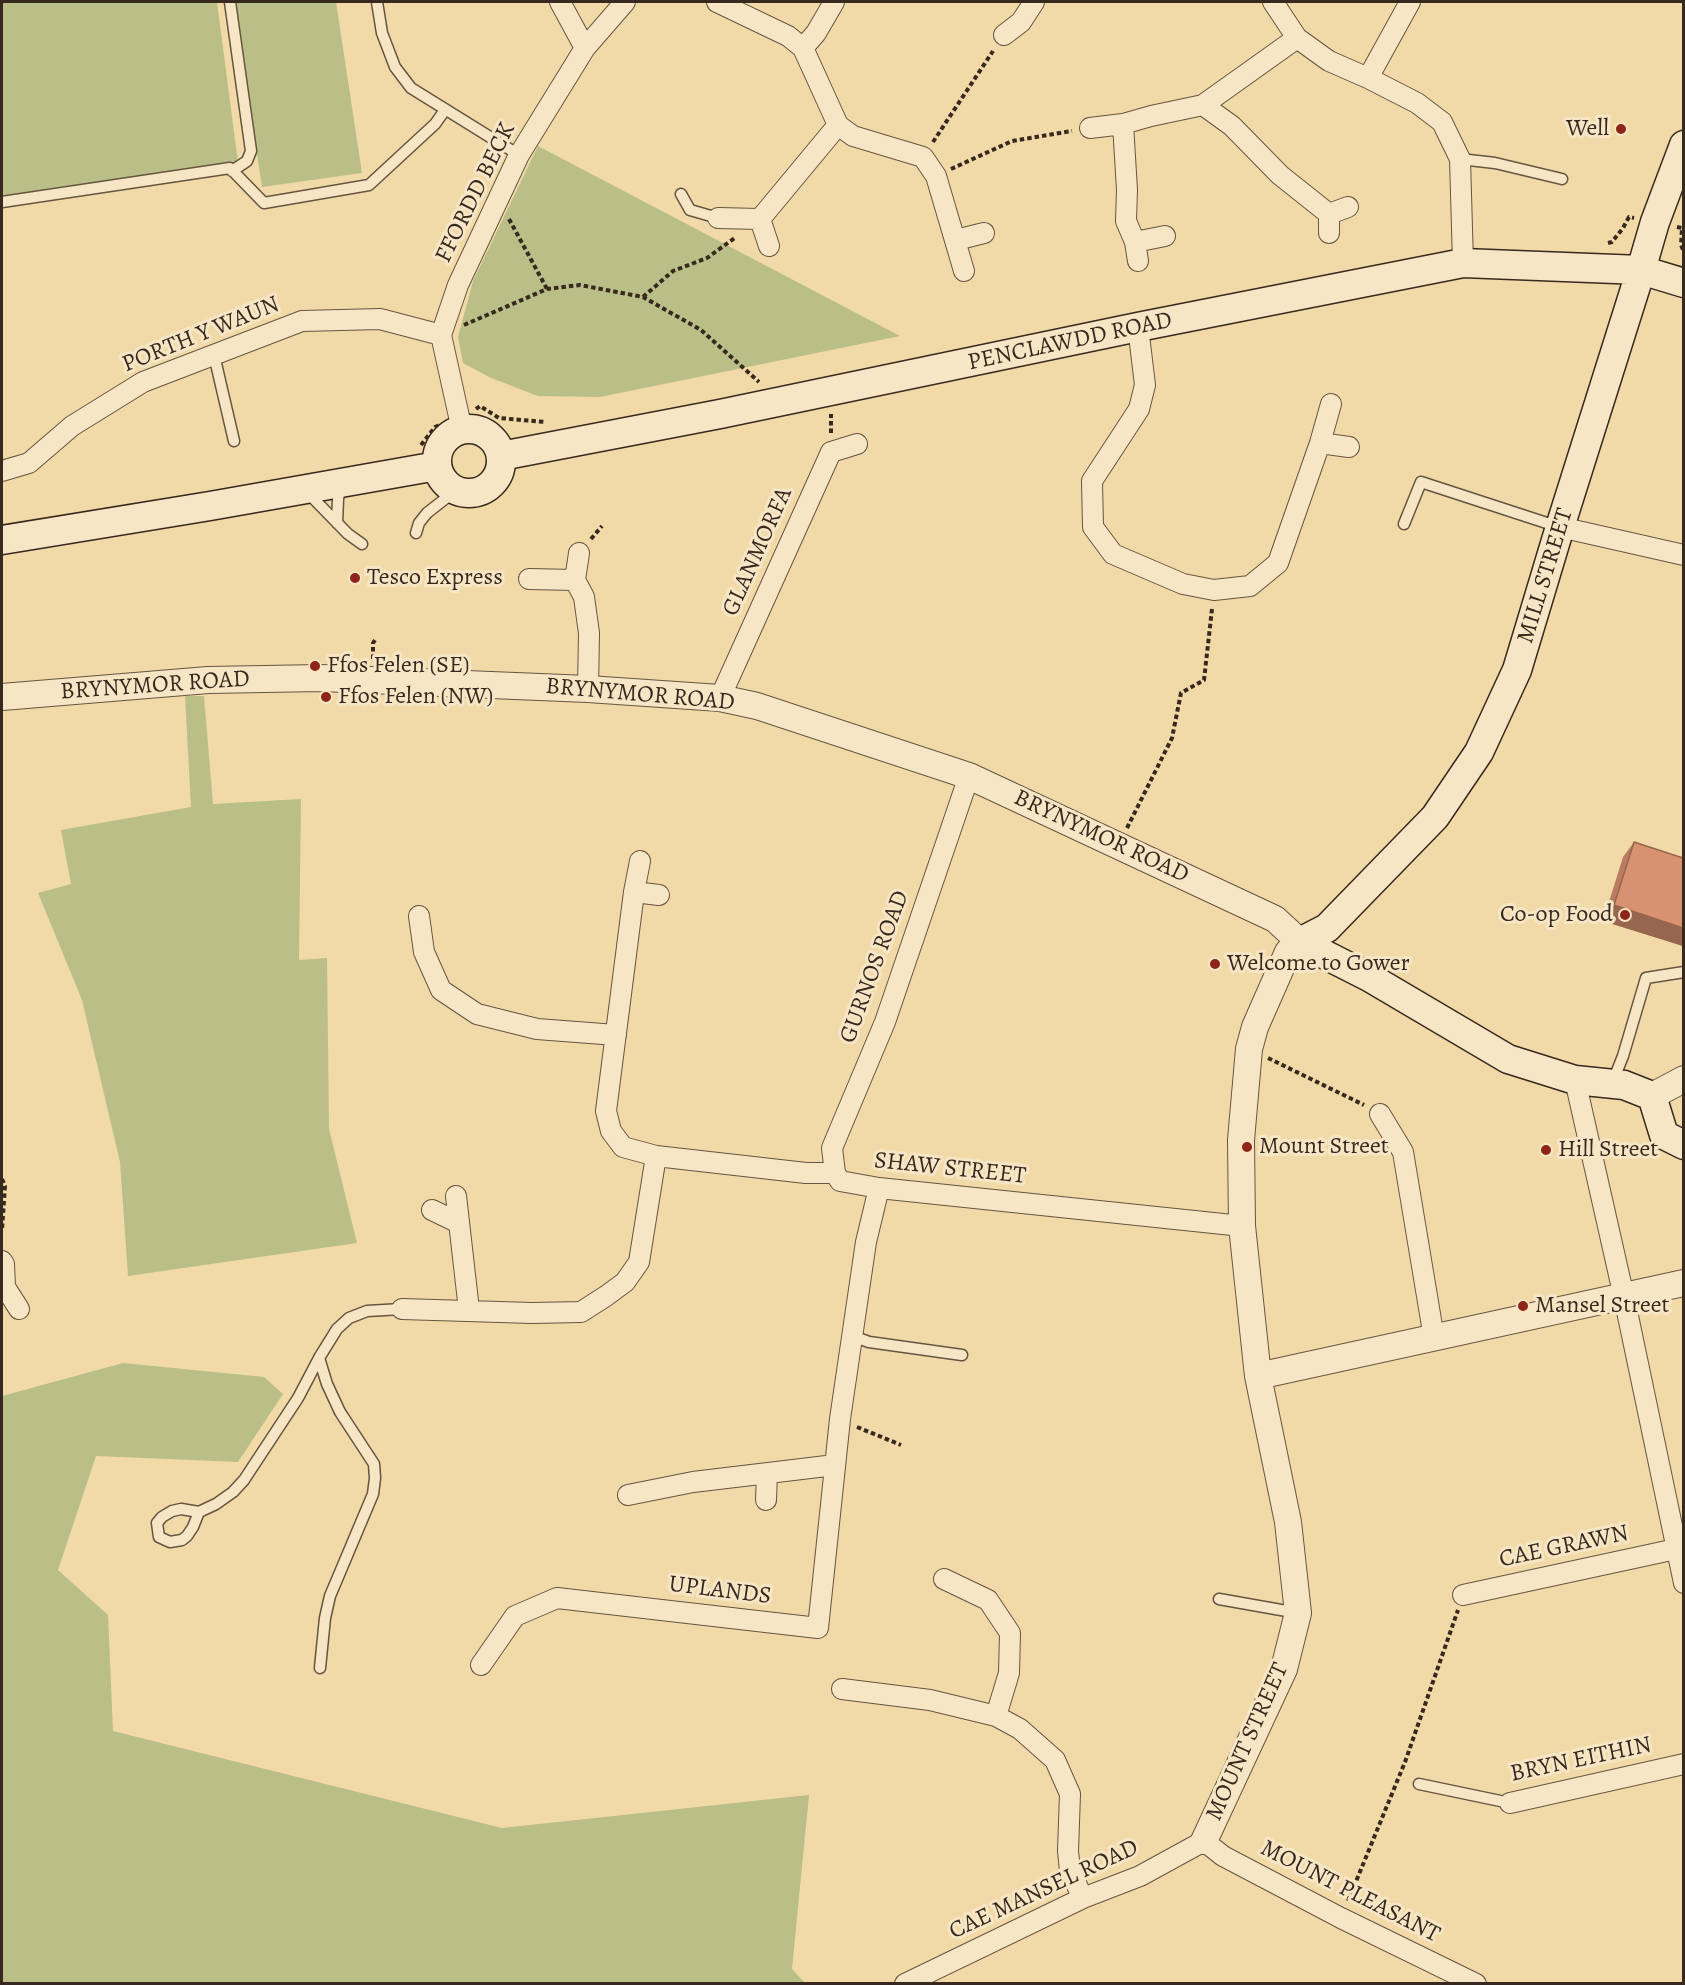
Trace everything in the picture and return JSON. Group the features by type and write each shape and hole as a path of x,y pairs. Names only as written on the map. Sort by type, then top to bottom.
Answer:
{"main road":[{"name":"MILL STREET","path":"1300,942 1327,928 1435,817 1479,752 1517,670 1655,222 1683,144"},
{"name":"PENCLAWDD ROAD","path":"501,456 831,392 1138,327 1463,263 1641,270 1683,283"},
{"path":"473,429 483,432 492,438 501,456 502,466 499,476 485,490 475,493 465,494 455,491 440,476 437,466 440,447 453,433 462,430 473,429"},
{"path":"2,540 437,466"},
{"path":"1300,942 1369,977 1508,1059 1575,1080 1624,1085 1652,1096 1664,1135 1683,1145"}],"street":[{"path":"560,2 585,48"},
{"name":"FFORDD BECK","path":"441,334 459,285 519,155 585,48 625,2"},
{"path":"717,2 788,36 803,48 837,125 853,136 923,157 936,176 964,271"},
{"path":"803,48 816,33 834,2"},
{"path":"1004,35 1026,28 1034,2"},
{"path":"1273,2 1297,38 1329,61 1417,103 1442,122 1460,159 1463,263"},
{"path":"1368,78 1410,2"},
{"path":"1090,128 1123,124 1203,105 1297,38"},
{"path":"1203,105 1232,126 1280,176 1329,214"},
{"path":"1123,124 1126,221 1136,251 1166,236"},
{"path":"760,219 837,125"},
{"path":"1329,214 1348,207"},
{"path":"1329,214 1329,234"},
{"path":"718,218 760,219"},
{"path":"760,219 769,246"},
{"path":"956,240 984,233"},
{"name":"PORTH Y WAUN","path":"2,471 28,463 72,426 143,382 302,321 380,319 441,334"},
{"path":"1138,327 1145,385 1139,410 1092,481 1093,527 1113,554 1183,584 1214,590 1250,586 1278,563 1331,405"},
{"path":"441,334 462,430"},
{"path":"1320,443 1349,447"},
{"path":"831,452 857,444"},
{"name":"GLANMORFA","path":"720,698 831,452"},
{"path":"1560,527 1683,555"},
{"path":"579,553 575,580 584,597 589,633 588,689"},
{"path":"529,579 575,580"},
{"name":"BRYNYMOR ROAD","path":"2,697 208,680 299,678 588,689 720,698 756,706 969,776 1275,919 1300,942"},
{"name":"GURNOS ROAD","path":"835,1173 832,1148 885,1022 969,776"},
{"name":"SHAW STREET","path":"640,861 606,1111 611,1131 623,1147 657,1156 806,1173 835,1173 840,1181 879,1188 1242,1226"},
{"path":"634,892 659,895"},
{"path":"419,916 424,952 441,990 477,1014 537,1029 616,1035"},
{"name":"MOUNT STREET","path":"1204,1841 1284,1670 1298,1613 1288,1522 1258,1376 1242,1226 1241,1140 1249,1049 1255,1027 1288,952 1300,942"},
{"path":"1652,1096 1683,1079"},
{"path":"1575,1080 1624,1297 1683,1583"},
{"path":"1380,1114 1403,1152 1434,1338"},
{"path":"402,1309 532,1313 581,1312 625,1282 639,1262 657,1156"},
{"name":"UPLANDS","path":"481,1665 515,1616 557,1598 818,1628 840,1419 866,1242 879,1188"},
{"path":"456,1196 470,1310"},
{"path":"432,1210 459,1223"},
{"path":"2,1261 4,1264 3,1288 19,1308"},
{"path":"1258,1376 1683,1283"},
{"path":"628,1495 693,1482 835,1465"},
{"path":"766,1500 767,1473"},
{"name":"CAE GRAWN","path":"1463,1595 1676,1549"},
{"path":"944,1579 988,1600 1010,1633 1009,1673 996,1716"},
{"path":"842,1689 930,1700 996,1716 1020,1729 1054,1760 1070,1794 1068,1851 1070,1871 1083,1898"},
{"name":"BRYN EITHIN","path":"1510,1803 1683,1764"},
{"name":"MOUNT PLEASANT","path":"1204,1841 1223,1856 1341,1918 1476,1983"},
{"name":"CAE MANSEL ROAD","path":"905,1983 1083,1898 1140,1876 1204,1841"}],"lane":[{"path":"230,2 251,151 247,161 232,171"},
{"path":"377,2 381,33 394,67 411,88 519,155"},
{"path":"2,202 230,168 264,203 369,185 435,124 446,110"},
{"path":"1460,159 1496,163 1562,179"},
{"path":"681,194 690,210 718,218"},
{"path":"214,355 234,441"},
{"path":"1404,524 1421,482 1560,527"},
{"path":"337,523 341,483"},
{"path":"305,490 348,534 362,544"},
{"path":"416,533 419,523 427,513 455,491"},
{"path":"1611,1084 1623,1056 1646,978 1683,972"},
{"path":"199,1512 233,1492 244,1480 298,1398 337,1329 349,1318 367,1311 402,1309"},
{"path":"852,1336 869,1342 962,1355"},
{"path":"319,1358 327,1384 340,1412 374,1464 375,1478 373,1494 330,1596 325,1618 320,1668"},
{"path":"1219,1599 1298,1613"},
{"name":"BRYN EITHIN","path":"1419,1784 1510,1803"}],"path":[{"path":"923,157 1004,35"},
{"path":"936,176 1012,141 1090,128"},
{"path":"498,200 547,289"},
{"path":"1603,244 1611,242 1623,228 1629,216 1655,222"},
{"path":"643,297 673,271 707,258 760,219"},
{"path":"441,334 547,289 580,285 643,297 701,330 762,385 776,403"},
{"path":"831,392 831,452"},
{"path":"1119,846 1172,738 1181,693 1204,680 1214,590"},
{"path":"1249,1049 1380,1114"},
{"path":"2,1179 5,1186 2,1230"},
{"path":"840,1419 901,1445"},
{"path":"1341,1918 1405,1762 1463,1595"}],"green space":[{"path":"2,2 217,2 239,170 2,198"},
{"path":"234,2 336,2 362,173 262,187"},
{"path":"538,146 900,336 600,397 538,396 491,378 463,363 458,337 473,281"},
{"path":"185,696 204,696 213,804 301,799 299,960 327,958 329,1129 357,1243 128,1276 120,1162 82,1000 38,893 71,884 61,830 191,807"},
{"path":"123,1363 264,1377 283,1394 238,1462 96,1456 58,1570 108,1615 113,1731 502,1828 809,1795 792,1969 805,1983 2,1983 2,1396"}],"building":[{"path":"1634,842 1683,858 1683,928 1614,905"}],"place":[{"name":"Well","path":"1621,129"},
{"name":"Tesco Express","path":"355,578"},
{"name":"Ffos Felen (SE)","path":"315,666"},
{"name":"Ffos Felen (NW)","path":"326,697"},
{"name":"Co-op Food","path":"1625,915"},
{"name":"Welcome to Gower","path":"1215,964"},
{"name":"Mount Street","path":"1247,1147"},
{"name":"Hill Street","path":"1546,1150"},
{"name":"Mansel Street","path":"1523,1306"}]}
